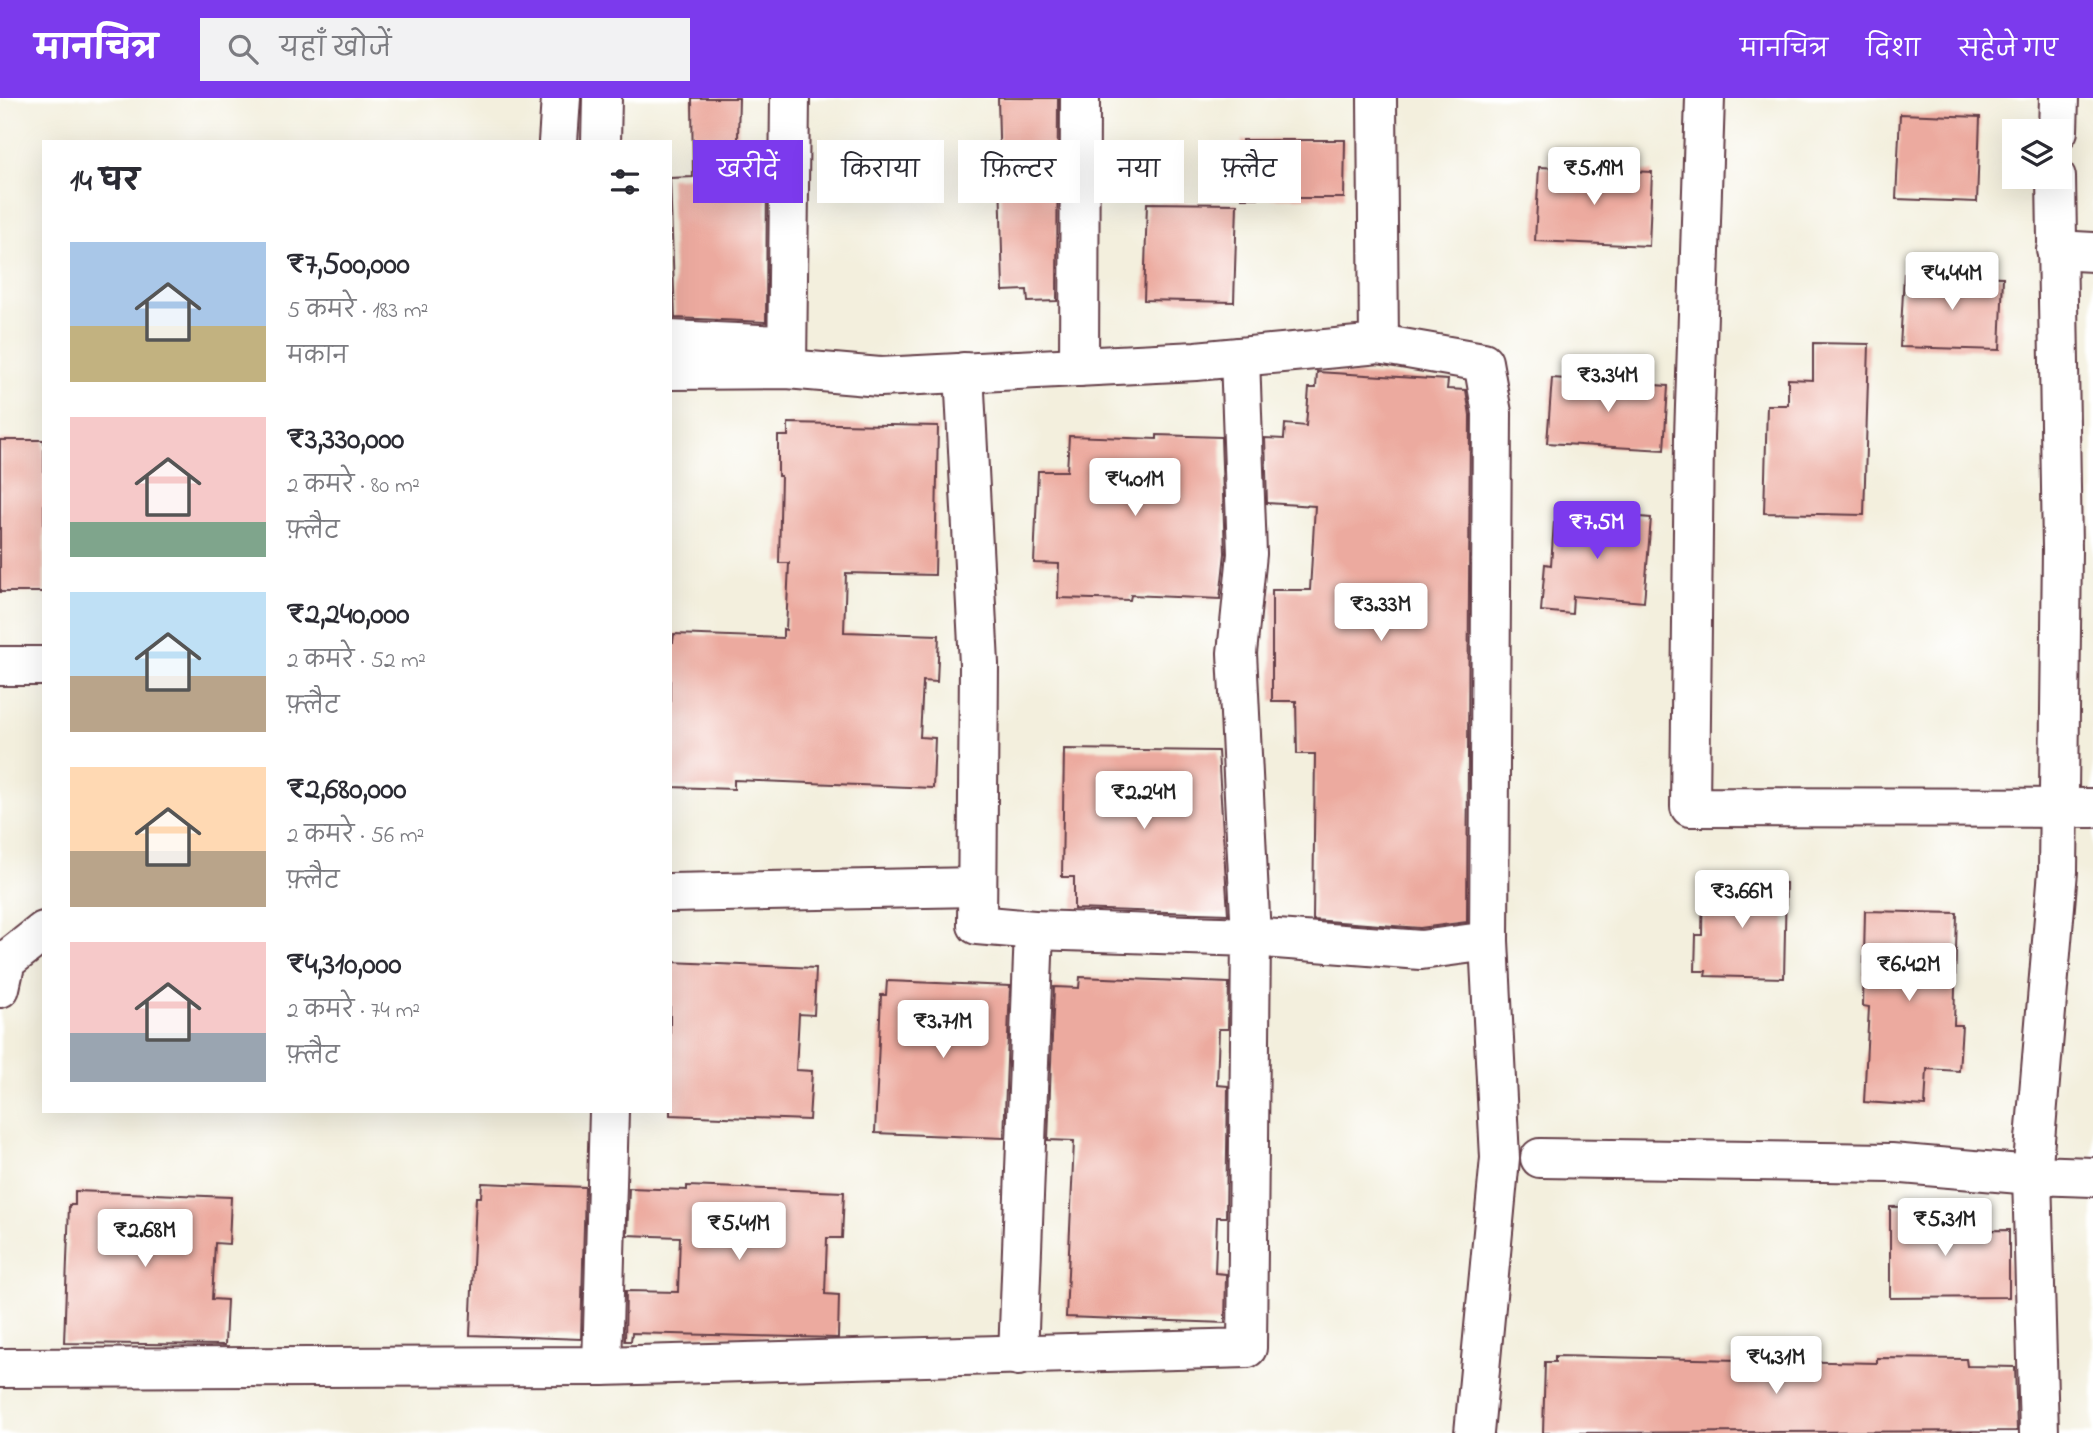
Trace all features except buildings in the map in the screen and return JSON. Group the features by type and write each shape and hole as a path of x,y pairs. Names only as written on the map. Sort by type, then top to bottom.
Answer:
{"street":[{"path":"558,140 561,98"},
{"path":"601,140 602,98"},
{"path":"788,357 790,98"},
{"path":"1079,367 1080,98"},
{"path":"1377,98 1379,344"},
{"path":"1705,98 1693,437 1690,807 2076,808"},
{"path":"2058,119 2059,98"},
{"path":"2039,1433 2032,1175 2058,871 2076,808 2062,550 2075,251 2059,189"},
{"path":"672,340 788,357 880,377 1240,357 1379,344 1483,362 1492,413 1489,941 1500,1158 1474,1433"},
{"path":"672,370 788,357"},
{"path":"0,1367 602,1366 1247,1348 1251,937 1237,653 1247,554 1240,357"},
{"path":"964,372 979,664 977,925 1034,930 1251,937 1421,950 1489,941"},
{"path":"0,666 42,666"},
{"path":"672,893 977,887"},
{"path":"1018,1356 1034,930"},
{"path":"0,988 6,961 42,933"},
{"path":"602,1366 609,1113"},
{"path":"1540,1158 1891,1163 2032,1175 2093,1177"}]}
